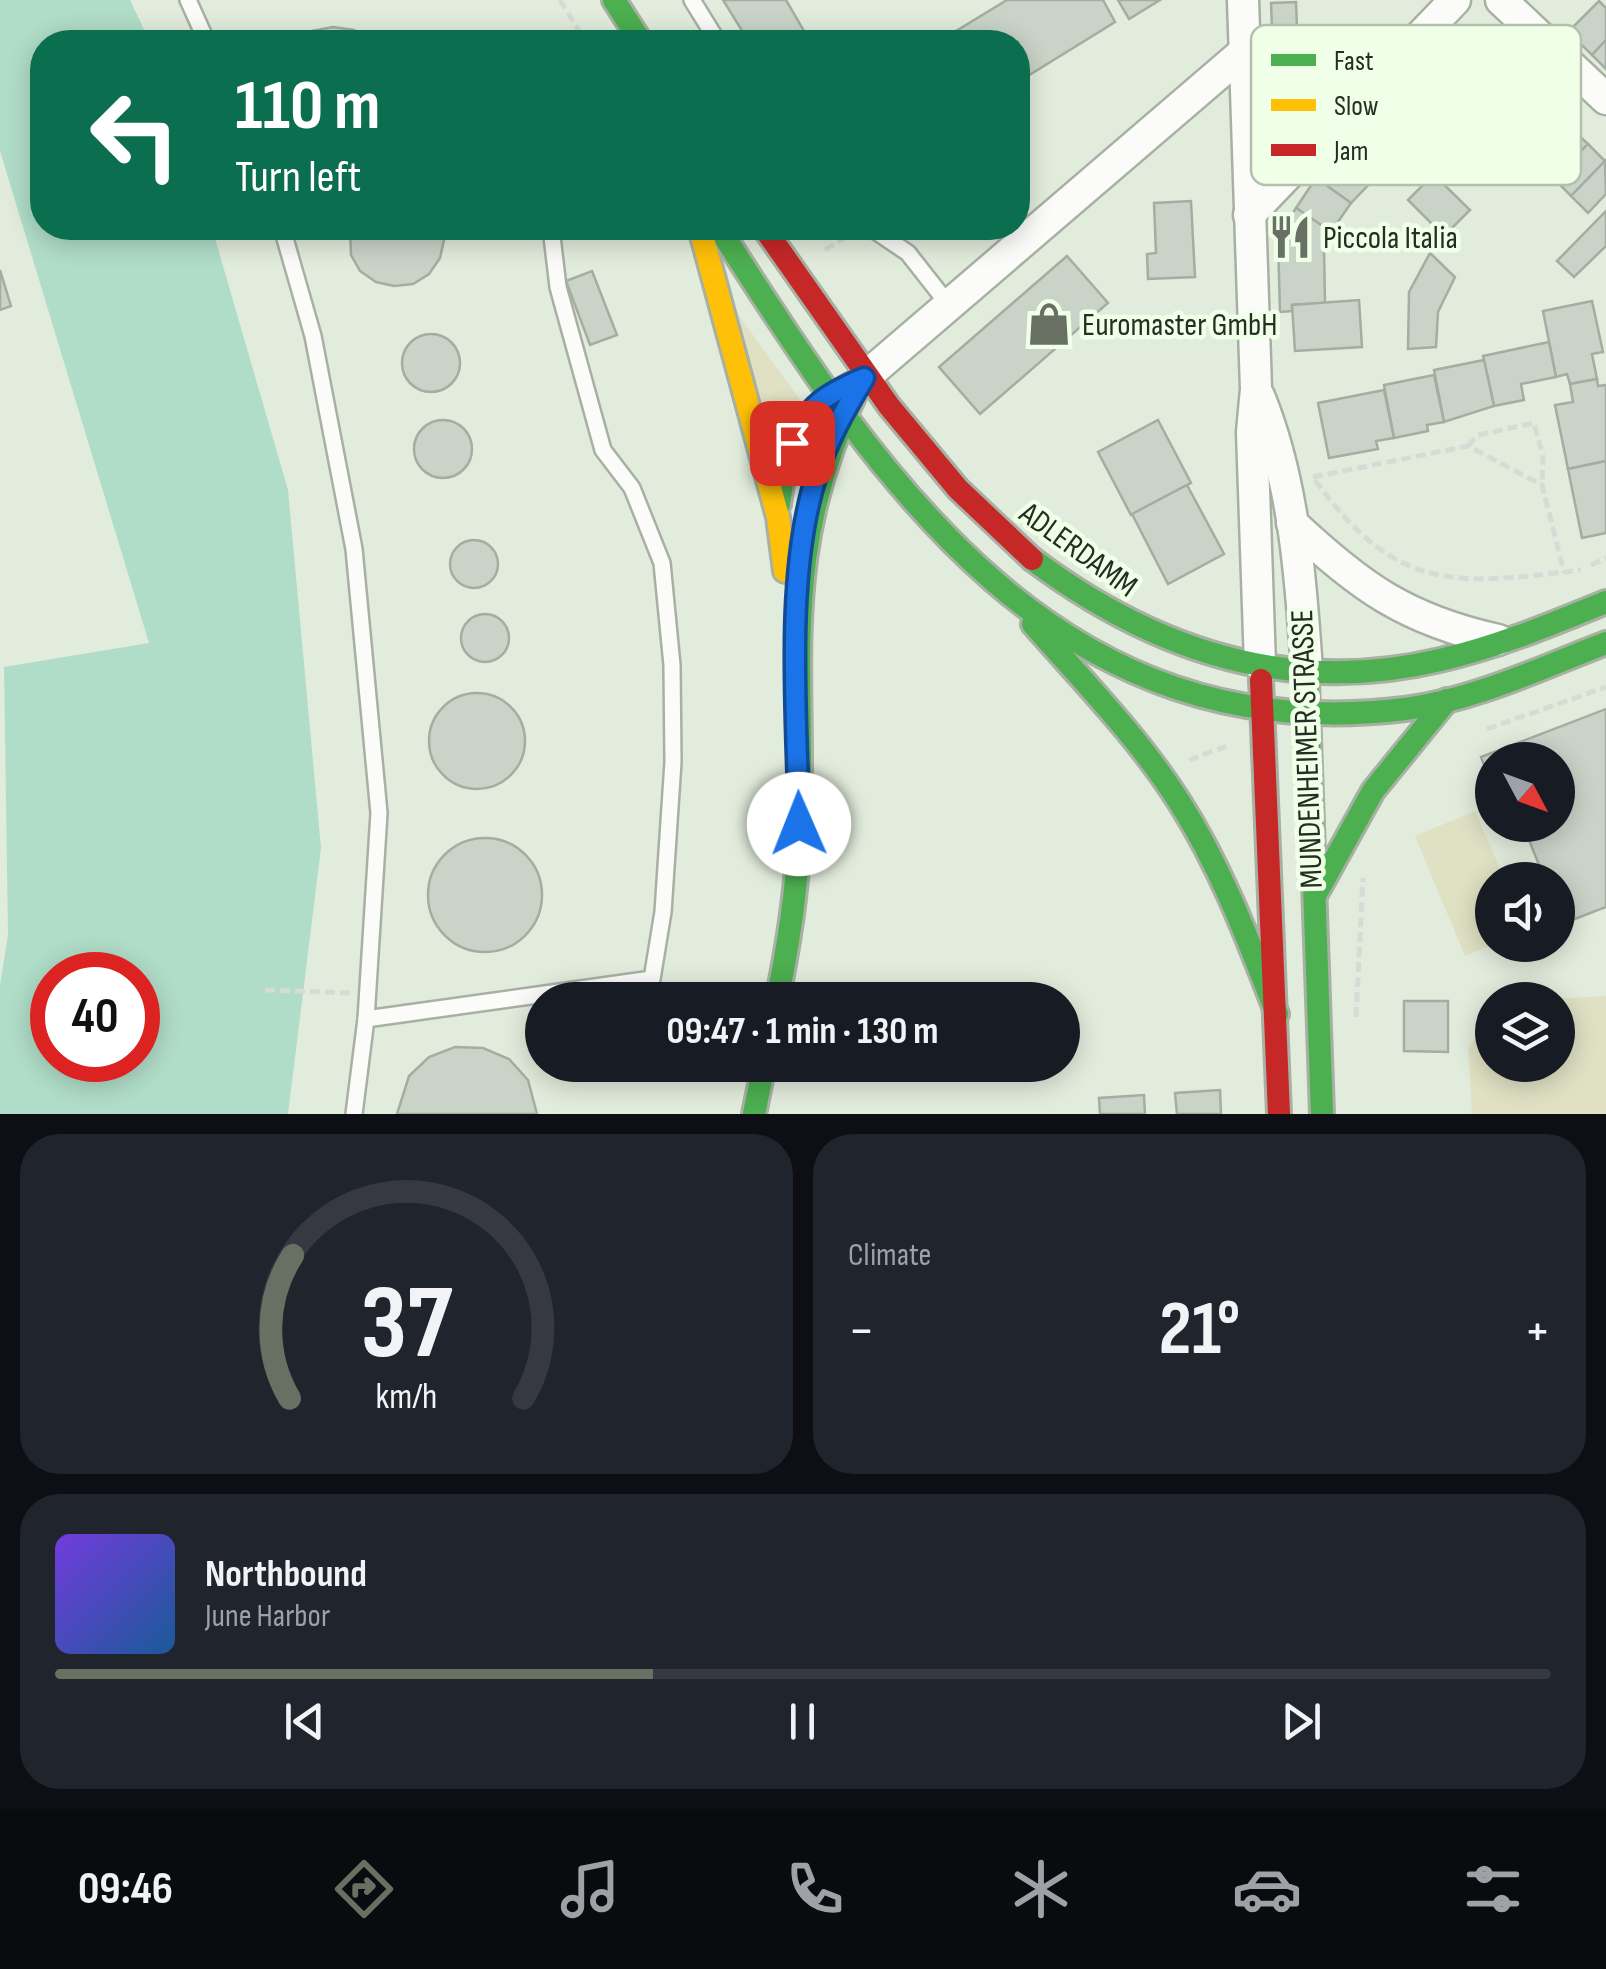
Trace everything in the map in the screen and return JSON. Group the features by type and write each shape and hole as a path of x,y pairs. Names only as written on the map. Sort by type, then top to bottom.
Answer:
{"street":[{"path":"614,0 633,30"},
{"name":"MUNDENHEIMER STRASSE","path":"1243,0 1256,389 1252,432 1279,1114"},
{"path":"1430,25 1454,0"},
{"path":"1500,0 1527,25"},
{"path":"1030,234 1244,52"},
{"path":"1581,76 1606,99"},
{"path":"1249,215 1278,185"},
{"path":"703,240 778,517 794,636 799,824 780,982"},
{"path":"727,240 840,417 947,543 1016,604 1151,762 1184,811 1240,921 1277,1014"},
{"name":"ADLERDAMM","path":"772,240 864,378 963,497 1066,588 1134,628 1224,661 1307,671 1433,662 1506,642 1606,602"},
{"path":"794,636 815,478 840,417 864,378 1023,240"},
{"path":"778,517 783,467 801,420 826,394 864,378"},
{"name":"MUNDENHEIMER STRASSE","path":"1256,389 1271,425 1292,523 1307,671 1322,1114"},
{"path":"1292,523 1354,580 1388,602 1458,631 1506,642"},
{"path":"1016,604 1130,674 1225,706 1308,715 1403,710 1447,700 1606,642"},
{"path":"1312,902 1358,810 1401,750 1447,700"},
{"path":"754,1114 761,1082"}],"lane":[{"path":"188,0 202,30"},
{"path":"692,0 711,30"},
{"path":"285,240 313,336 354,549 380,814 366,1019 354,1114"},
{"path":"366,1019 652,979 668,852 672,666 662,564 632,488 602,450 558,288 552,240"},
{"path":"889,240 908,253 948,304"}],"path":[{"path":"560,0 579,30"},
{"path":"811,259 841,240"},
{"path":"1313,477 1468,446 1478,435 1534,423 1543,457 1542,486 1564,572"},
{"path":"1468,446 1542,486"},
{"path":"1306,463 1359,534 1411,570 1498,580 1581,570 1606,558"},
{"path":"1356,1027 1364,870"},
{"path":"265,990 368,994"}],"shaded area":[{"path":"0,0 130,0 144,30 30,30 30,240 215,240 288,490 321,848 288,1114 0,1114 0,985 8,935 4,667 149,643 0,151"},
{"path":"737,313 801,401 772,456"},
{"path":"1475,811 1475,842 1488,842 1497,862 1475,862 1475,952 1465,956 1415,836"},
{"path":"1606,996 1606,1114 1472,1114 1468,1048 1475,1039 1475,1082 1575,1082 1575,998"}],"building":[{"path":"723,0 786,0 804,30 742,30"},
{"path":"1007,0 1103,0 1115,22 1030,75 1030,30 958,30"},
{"path":"1118,0 1160,0 1129,19"},
{"path":"1599,1 1606,8 1606,40 1592,55 1581,44 1581,25 1575,25"},
{"path":"1296,2 1297,25 1272,25 1271,3"},
{"path":"1606,40 1606,69 1592,55"},
{"path":"1588,144 1605,161 1571,196 1560,185 1581,185 1581,151"},
{"path":"1605,161 1606,194 1588,213 1571,196"},
{"path":"1311,185 1326,185 1351,203 1331,232 1296,208"},
{"path":"1326,185 1368,185 1351,203"},
{"path":"1423,185 1444,185 1470,210 1444,236 1408,200"},
{"path":"1191,201 1195,277 1148,279 1147,254 1156,253 1154,203"},
{"path":"1296,208 1333,233 1324,248 1325,303 1292,305 1292,311 1280,312 1278,238"},
{"path":"1606,211 1606,246 1574,277 1557,261"},
{"path":"350,240 444,240 440,258 429,274 413,284 394,286 376,282 360,271 351,255"},
{"path":"1430,253 1455,277 1438,312 1436,347 1408,349 1409,292"},
{"path":"1067,256 1108,303 980,414 939,367"},
{"path":"0,270 11,306 0,310"},
{"path":"592,271 617,335 590,345 566,281"},
{"path":"1359,300 1362,347 1295,351 1292,305"},
{"path":"1592,301 1603,352 1592,354 1597,379 1570,384 1567,374 1556,377 1543,311"},
{"path":"431,334 451,343 460,363 451,383 431,392 411,383 402,363 411,343"},
{"path":"1549,342 1556,377 1521,384 1524,400 1494,406 1483,356"},
{"path":"1484,360 1494,406 1444,422 1434,370"},
{"path":"1434,375 1444,422 1427,425 1428,431 1394,438 1384,385"},
{"path":"1597,379 1598,386 1606,385 1606,461 1568,469 1555,405 1573,402 1570,384"},
{"path":"1384,390 1394,438 1376,441 1378,449 1329,458 1318,403"},
{"path":"443,420 463,429 472,449 463,469 443,478 423,469 414,449 423,429"},
{"path":"1158,420 1191,483 1131,515 1098,452"},
{"path":"1606,461 1606,533 1582,538 1568,469"},
{"path":"1187,485 1224,554 1168,584 1132,514"},
{"path":"474,540 491,547 498,564 491,581 474,588 457,581 450,564 457,547"},
{"path":"485,614 502,621 509,638 502,655 485,662 468,655 461,638 468,621"},
{"path":"477,693 495,697 511,707 521,723 525,741 521,759 511,775 495,785 477,789 459,785 443,775 433,759 429,741 433,723 443,707 459,697"},
{"path":"1606,709 1606,907 1575,919 1575,862 1538,862 1530,842 1575,842 1575,742 1520,742"},
{"path":"485,838 507,842 525,855 538,873 542,895 538,917 525,935 507,948 485,952 463,948 445,935 432,917 428,895 432,873 445,855 463,842"},
{"path":"1404,1001 1448,1001 1448,1052 1404,1051"},
{"path":"455,1047 483,1048 509,1059 529,1082 537,1114 397,1114 409,1076 429,1057"},
{"path":"1220,1090 1221,1114 1177,1114 1175,1093"},
{"path":"1144,1095 1145,1114 1100,1114 1099,1098"}],"traffic: fast":[{"path":"614,0 633,30"},
{"path":"727,240 846,417 916,504 993,581 1079,643 1175,688 1283,711 1405,709 1507,682 1606,643"},
{"path":"779,504 787,464 801,430 824,402 859,380"},
{"path":"780,982 799,842 800,612 805,559 815,504 832,448 858,388"},
{"path":"1032,559 1078,591 1174,640 1276,668 1384,670 1440,660 1524,634 1606,602"},
{"path":"1033,624 1129,733 1180,803 1222,880 1277,1014"},
{"path":"1307,681 1322,1114"},
{"path":"1317,892 1373,791 1447,700"},
{"path":"754,1114 761,1082"}],"traffic: slow":[{"path":"703,240 778,517 785,571"}],"traffic: jam":[{"path":"772,240 889,406 958,489 1032,559"},
{"path":"1261,680 1279,1114"}],"place":[{"name":"Piccola Italia","path":"1290,237"},
{"name":"Euromaster GmbH","path":"1049,324"}],"route":[{"path":"792,443 801,420 826,394 864,378 830,437 815,478 808,514 794,636 799,824"}]}
